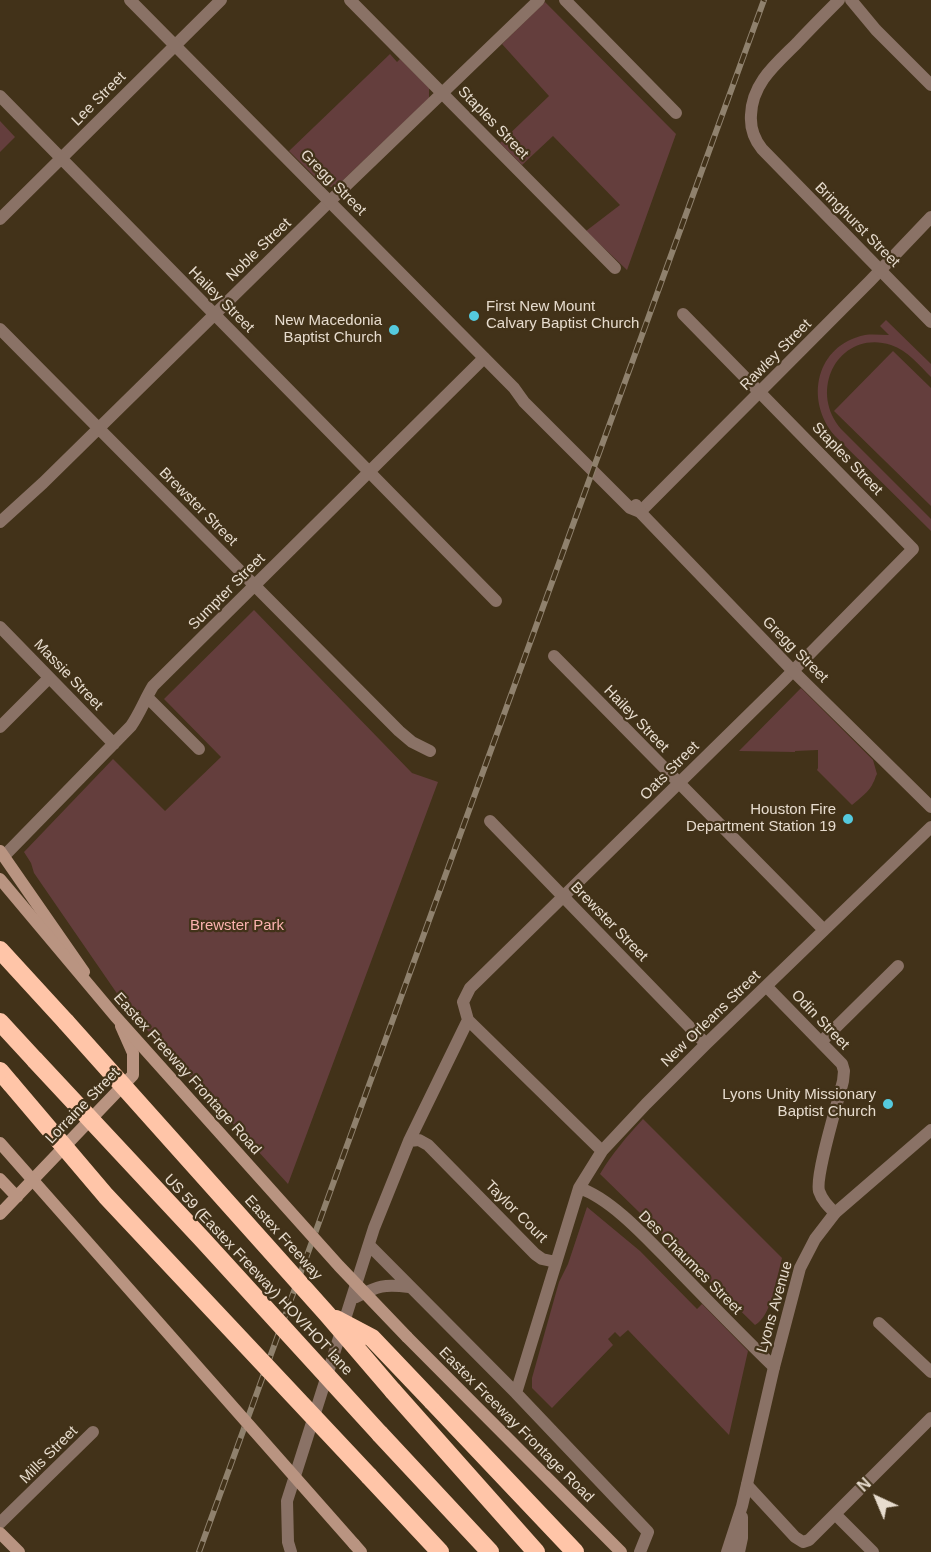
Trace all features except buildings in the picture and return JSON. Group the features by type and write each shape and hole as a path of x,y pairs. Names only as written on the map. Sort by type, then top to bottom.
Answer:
{"highway":[{"name":"Eastex Freeway","path":"0,950 327,1314 536,1552"},
{"name":"US 59 (Eastex Freeway) HOV/HOT lane","path":"0,1022 490,1552"},
{"path":"6,1077 106,1196 440,1552"},
{"path":"327,1314 372,1338 575,1552"}],"main road":[{"name":"Lorraine Street","path":"0,1214 133,1075 134,1066 133,1053 122,1027 2,854"},
{"name":"Eastex Freeway Frontage Road","path":"0,879 138,1041 339,1266 407,1338 621,1552"},
{"path":"0,1143 357,1548"},
{"path":"0,1179 17,1197"},
{"path":"0,1533 19,1552"}],"street":[{"name":"Gregg Street","path":"130,0 514,388 529,398 635,504 640,512 793,671 931,807"},
{"name":"Lee Street","path":"0,219 221,0"},
{"name":"Staples Street","path":"350,0 615,268"},
{"name":"Noble Street","path":"0,522 43,483 330,201 539,0"},
{"path":"565,0 675,113"},
{"name":"Bringhurst Street","path":"839,0 760,82 753,100 751,120 754,140 931,322"},
{"path":"851,0 876,30 931,85"},
{"name":"Hailey Street","path":"0,96 496,601"},
{"name":"Rawley Street","path":"640,512 931,217"},
{"name":"Staples Street","path":"683,314 913,549"},
{"name":"Brewster Street","path":"0,329 405,737 430,751"},
{"name":"Sumpter Street","path":"2,854 136,720 153,686 484,358"},
{"name":"Oats Street","path":"468,1020 463,1002 470,988 679,784 913,549"},
{"name":"Massie Street","path":"0,627 114,744"},
{"name":"Hailey Street","path":"554,656 824,930"},
{"path":"0,727 49,678"},
{"path":"147,696 199,749"},
{"name":"Brewster Street","path":"490,821 706,1044"},
{"name":"New Orleans Street","path":"556,1262 579,1188 602,1151 706,1044 931,827"},
{"path":"822,1041 898,966"},
{"name":"Odin Street","path":"766,986 842,1064 843,1081 820,1171 818,1189 824,1203 835,1213"},
{"path":"291,1552 288,1542 287,1501 374,1228 409,1141 468,1020 602,1151"},
{"name":"Lyons Avenue","path":"727,1552 742,1506 774,1367 800,1268 815,1239 835,1213 931,1130"},
{"name":"Taylor Court","path":"409,1141 420,1140 428,1145 535,1254 556,1262"},
{"name":"Des Chaumes Street","path":"579,1188 590,1191 603,1199 639,1231 774,1367"},
{"name":"Eastex Freeway Frontage Road","path":"370,1246 648,1532 640,1552"},
{"path":"516,1394 556,1262"},
{"path":"353,1298 380,1286 409,1287"},
{"path":"879,1323 931,1372"},
{"path":"747,1485 795,1537 803,1542 810,1540 931,1418"},
{"name":"Mills Street","path":"0,1524 93,1432"},
{"name":"Lyons Avenue","path":"739,1552 742,1538 742,1506"},
{"path":"835,1514 873,1552"}],"green space":[{"path":"545,2 676,134 627,270 586,231 620,205 553,136 522,165 500,143 549,96 502,44"},
{"path":"390,54 397,62 400,59 429,88 429,98 340,183 332,187 324,186 289,151"},
{"path":"0,121 15,137 0,152"},
{"path":"886,320 931,364 931,377 903,351 891,345 873,342 857,346 844,354 834,366 828,381 827,397 831,413 841,429 931,519 931,531 835,436 825,422 820,406 818,391 820,376 835,350 848,341 865,335 889,335 880,326"},
{"path":"893,351 931,388 931,506 834,411"},
{"name":"Brewster Park","path":"254,610 412,773 438,782 288,1184 127,1008 34,873 24,852 113,759 165,811 221,757 164,699"},
{"path":"801,688 873,760 877,774 874,782 867,792 852,805 817,770 818,750 739,751"},
{"path":"643,1119 782,1258 770,1305 755,1325 600,1174 620,1145"},
{"path":"587,1207 640,1251 697,1309 702,1304 748,1351 729,1435 628,1330 620,1337 615,1332 608,1339 613,1345 552,1408 532,1388 532,1378 559,1282 568,1264"}],"railway":[{"path":"199,1552 764,0"}],"place":[{"name":"First New Mount Calvary Baptist Church","path":"474,316"},
{"name":"New Macedonia Baptist Church","path":"394,330"},
{"name":"Houston Fire Department Station 19","path":"848,819"},
{"name":"Lyons Unity Missionary Baptist Church","path":"888,1104"}]}
